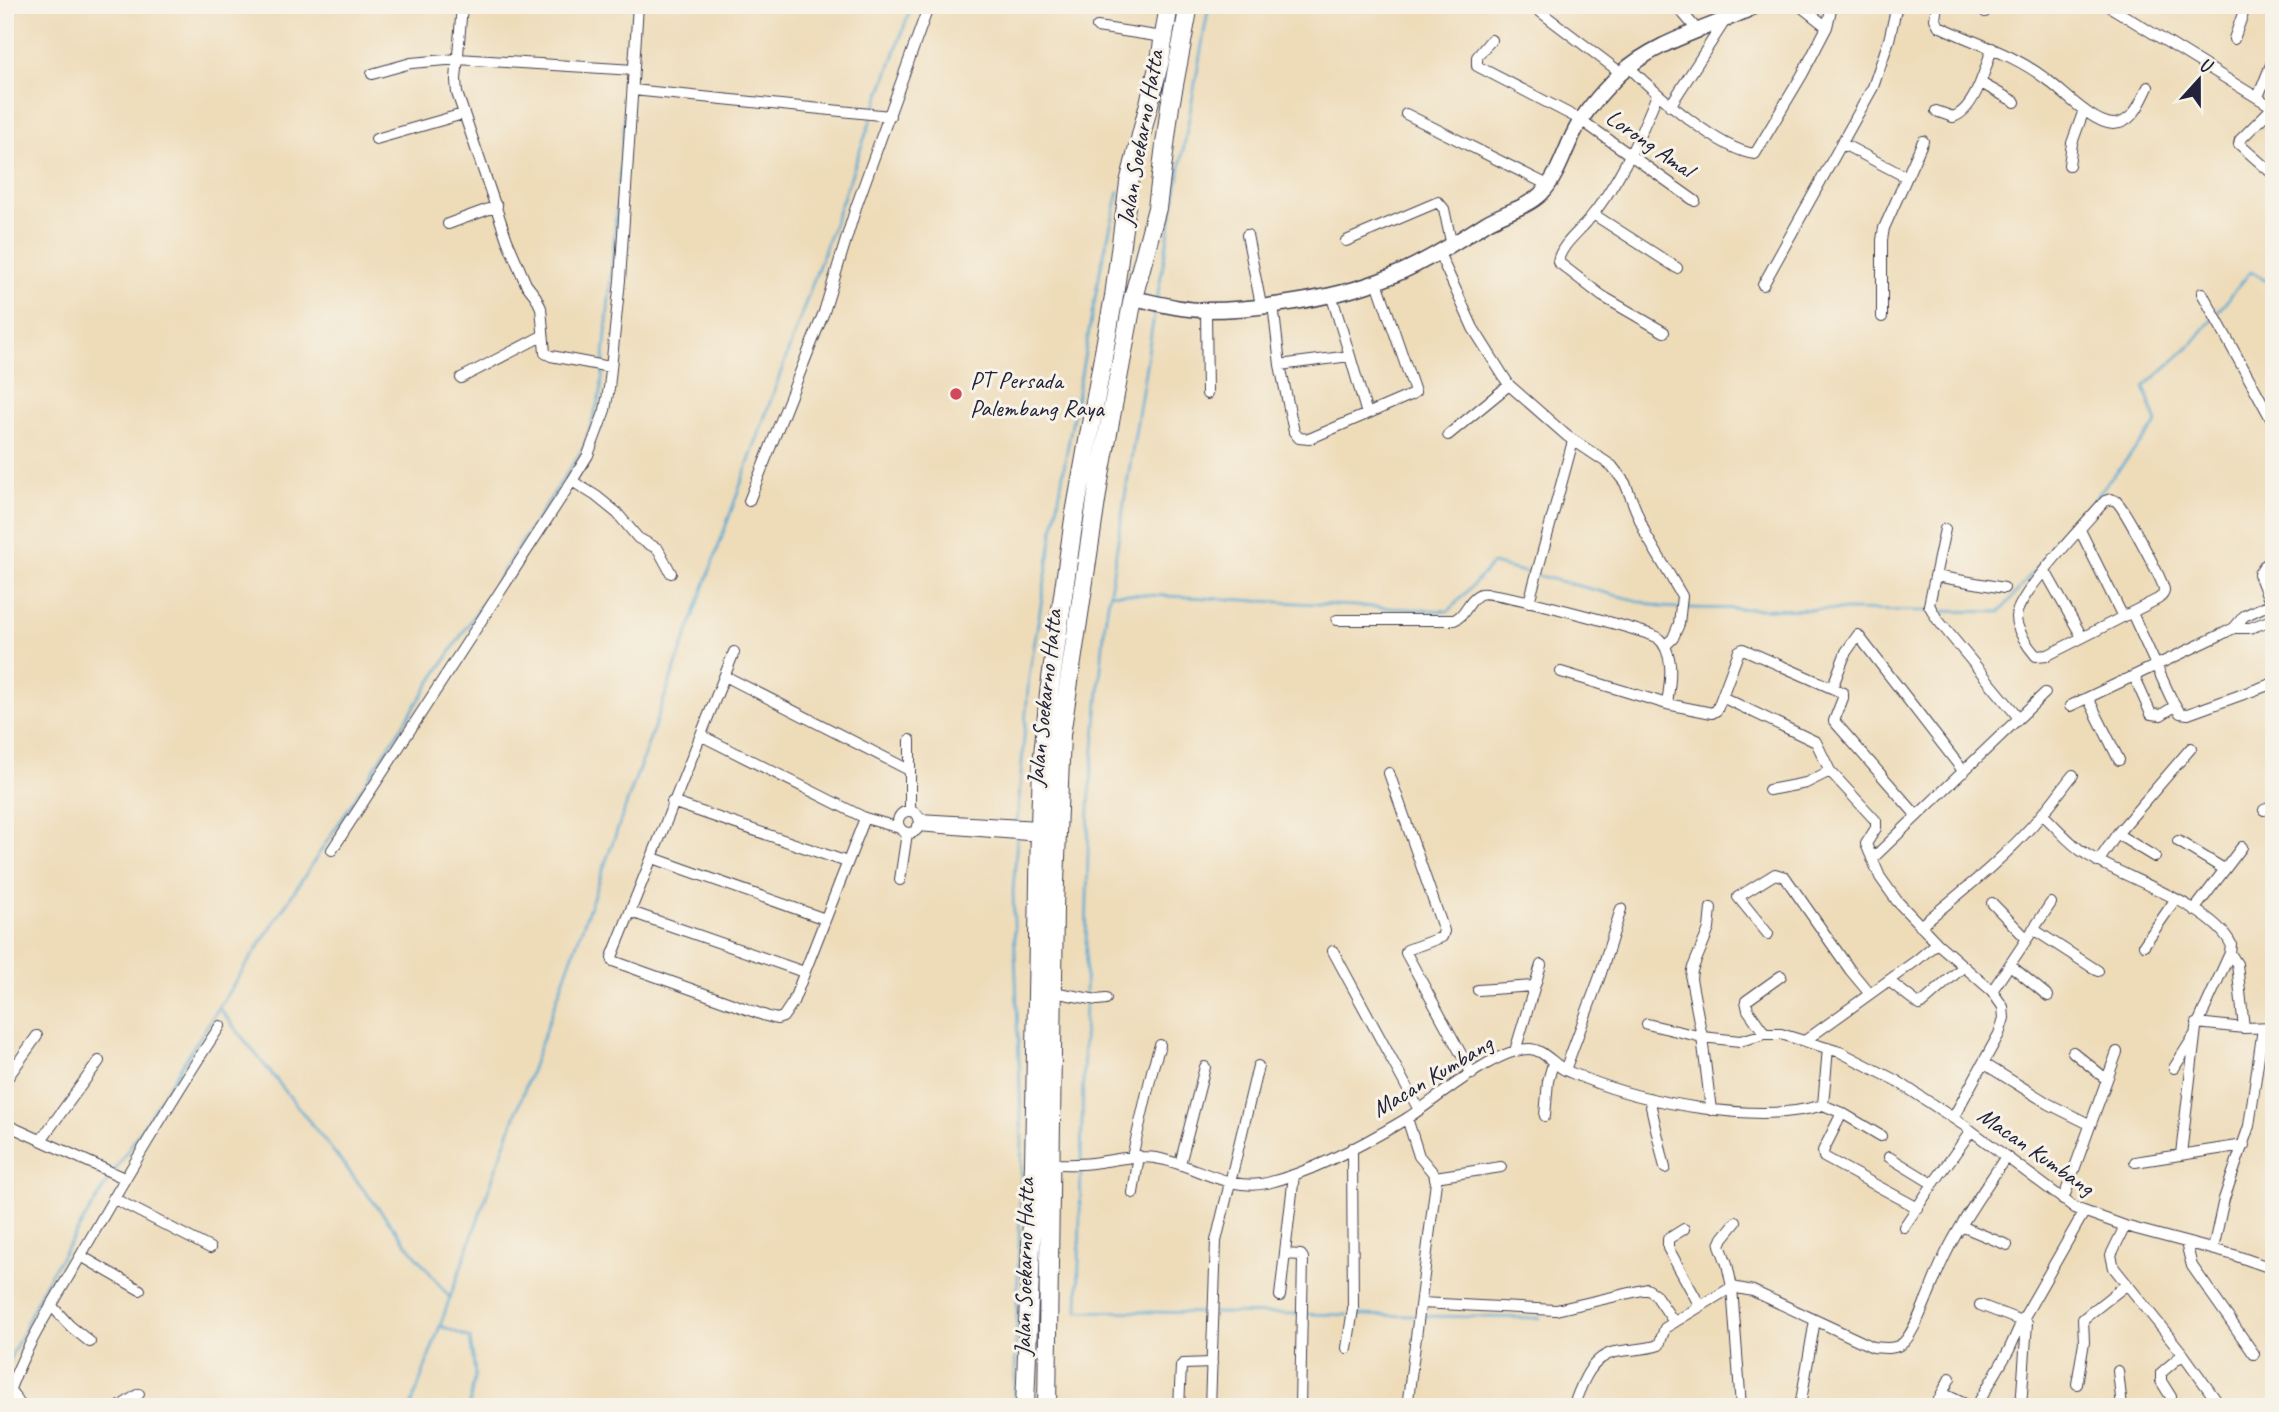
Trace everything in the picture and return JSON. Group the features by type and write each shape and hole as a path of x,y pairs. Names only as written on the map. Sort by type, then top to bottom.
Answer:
{"highway":[{"name":"Jalan Soekarno Hatta","path":"1047,1407 1053,992 1062,665 1074,519 1114,296 1129,183 1160,60 1169,5"},
{"name":"Jalan Soekarno Hatta","path":"1025,1407 1034,1164 1034,831 1042,766 1157,208 1170,106 1189,5"}],"street":[{"path":"462,5 457,93 518,267 541,307 545,353 608,367"},
{"path":"332,850 572,481 588,455 605,410 620,280 638,5"},
{"path":"749,501 824,312 856,206 929,5"},
{"path":"1534,5 1670,106 1726,142 1755,154 1802,75 1826,27 1832,5"},
{"path":"1676,5 1698,31"},
{"path":"1139,299 1206,310 1267,305 1331,294 1377,282 1446,249 1500,215 1526,205 1548,185 1581,120 1625,70 1647,55 1758,5"},
{"path":"1799,5 1826,27"},
{"path":"1763,285 1858,114 1881,67 1897,5"},
{"path":"1937,5 1935,19 1939,26 2028,66 2084,110 2112,124 2126,121 2133,114 2148,87"},
{"path":"2106,5 2274,107 2239,144 2274,175"},
{"path":"2234,39 2246,5"},
{"path":"1670,106 1726,19"},
{"path":"1097,27 1163,37"},
{"name":"Lorong Amal","path":"1491,40 1477,57 1477,66 1581,120 1695,201"},
{"path":"1936,111 1953,117 1960,115 1981,83 1992,48"},
{"path":"2258,97 2274,57"},
{"path":"372,74 411,63 458,59 632,70"},
{"path":"1981,83 2015,102"},
{"path":"633,90 887,116"},
{"path":"1657,95 1631,155 1593,214 1561,251 1558,264 1602,296 1664,332"},
{"path":"2069,164 2071,143 2084,110"},
{"path":"376,139 463,114"},
{"path":"1406,114 1548,185"},
{"path":"1882,317 1882,235 1886,220 1923,141"},
{"path":"1841,143 1906,177"},
{"path":"1346,241 1438,202 1444,209 1446,249 1474,328 1509,385 1573,441 1612,466 1619,474 1630,493 1646,535 1676,583 1683,602 1681,615 1673,638 1665,646"},
{"path":"448,225 497,206"},
{"path":"1593,214 1677,268"},
{"path":"1247,236 1267,305 1294,432 1298,438 1310,439 1411,395 1415,389 1377,282"},
{"path":"2202,293 2274,424"},
{"path":"1331,294 1367,414"},
{"path":"1206,310 1207,394"},
{"path":"461,378 542,336"},
{"path":"1280,365 1350,356"},
{"path":"1448,435 1509,385"},
{"path":"1530,602 1573,441"},
{"path":"572,481 617,513 638,538 658,549 671,573"},
{"path":"2105,501 2117,501 2163,587 2163,594 2158,600 2045,657 2038,657 2032,652 2018,625 2016,615 2023,598 2080,530 2105,501"},
{"path":"1945,529 1929,605 1934,616 2019,718"},
{"path":"2080,530 2157,665 2180,713 2188,714 2274,683"},
{"path":"2070,706 2234,628 2244,616 2272,608 2259,574 2264,566 2274,560"},
{"path":"2045,571 2082,637"},
{"path":"1935,576 2004,588"},
{"path":"1337,620 1454,620 1462,615 1475,597 1483,593 1530,602 1652,635 1662,641 1671,677 1667,704"},
{"path":"2234,628 2250,628 2274,619"},
{"path":"1832,688 1846,652 1858,635 1964,772"},
{"path":"1561,672 1667,704 1712,713 1717,709 1742,649 1844,695 1834,721 1917,816"},
{"path":"734,652 702,736 672,802 653,858 612,957 613,961 765,1016 777,1019 783,1017 793,1002 865,818"},
{"path":"725,676 909,770"},
{"path":"2134,676 2151,714 2161,715 2175,706"},
{"path":"1870,855 1917,816 2045,693"},
{"path":"1721,697 1816,742 1830,771 1876,821 1876,828 1866,842 1888,891 1937,943 1992,991 2003,1007 2004,1018 1999,1034 1953,1118"},
{"path":"2088,698 2119,760"},
{"path":"702,736 865,818 913,832 918,822 916,814 910,811"},
{"path":"910,740 910,811"},
{"path":"2098,862 2117,834 2191,748"},
{"path":"1769,790 1806,783 1830,771"},
{"path":"1389,773 1444,931 1442,937 1407,950 1406,953 1472,1074"},
{"path":"1920,926 1976,880 2042,814 2073,775"},
{"path":"672,802 847,862"},
{"path":"900,880 904,830 898,823 900,816 910,811"},
{"path":"2042,814 2075,847 2098,862 2147,883 2194,910 2217,926 2228,938 2232,948 2197,1023 2181,1154"},
{"path":"918,822 1034,831"},
{"path":"2117,834 2155,857"},
{"path":"2178,841 2224,869"},
{"path":"2194,910 2242,847"},
{"path":"653,858 825,919"},
{"path":"1768,934 1738,897 1775,874 1780,874 1785,877 1870,994"},
{"path":"2144,945 2175,900"},
{"path":"1992,903 2027,939"},
{"path":"1992,991 2051,903"},
{"path":"1711,908 1709,929 1692,974 1711,1110"},
{"path":"1565,1070 1621,909"},
{"path":"631,912 804,972"},
{"path":"2034,929 2098,971"},
{"path":"1806,1041 1937,943"},
{"path":"1333,951 1419,1110"},
{"path":"2230,953 2237,964 2244,1028"},
{"path":"1515,1051 1541,965"},
{"path":"2010,965 2048,996"},
{"path":"1889,981 1920,1005 1963,967"},
{"path":"1765,1034 1748,1010 1746,1002 1749,997 1781,976"},
{"path":"1478,990 1533,986"},
{"path":"1053,992 1088,999 1106,999"},
{"path":"2197,1023 2268,1028 2249,1126 2224,1199 2213,1249"},
{"name":"Macan Kumbang","path":"1647,1024 1702,1037 1740,1041 1765,1034 1781,1034 1840,1052 1896,1082 1953,1118 2063,1200 2084,1212 2125,1226 2273,1265"},
{"path":"5,1403 7,1386 113,1198 120,1177 220,1026"},
{"path":"2174,1068 2195,1035"},
{"path":"5,1081 37,1036"},
{"path":"1133,1193 1135,1156 1160,1045"},
{"path":"1828,1048 1823,1105 1881,1136"},
{"name":"Macan Kumbang","path":"1050,1164 1090,1163 1135,1156 1153,1157 1230,1182 1252,1185 1294,1175 1352,1148 1407,1118 1472,1074 1515,1051 1533,1049 1565,1070 1593,1082 1649,1098 1711,1110 1784,1111 1823,1105"},
{"path":"2073,1052 2106,1079"},
{"path":"2063,1200 2117,1052"},
{"path":"41,1140 99,1061"},
{"path":"1545,1116 1548,1081 1553,1063"},
{"path":"1983,1063 2049,1104 2089,1124"},
{"path":"1210,1407 1216,1241 1258,1066"},
{"path":"1180,1164 1205,1067"},
{"path":"1649,1098 1665,1168"},
{"path":"1842,1113 1823,1151 1824,1157 1918,1208"},
{"path":"1407,1118 1419,1156 1435,1177 1435,1202 1407,1407"},
{"path":"5,1124 120,1177"},
{"path":"1904,1227 1971,1131"},
{"path":"2134,1162 2244,1145"},
{"path":"1347,1348 1346,1340 1353,1313 1352,1148"},
{"path":"1889,1157 1933,1184"},
{"path":"1573,1407 1584,1380 1601,1358 1617,1352 1659,1345 1664,1330 1674,1322 1732,1287 1753,1291 1873,1347 1893,1348 1901,1345 1910,1333 1941,1263 1961,1226 2005,1158"},
{"path":"1435,1177 1501,1167"},
{"path":"1280,1296 1294,1175"},
{"path":"113,1198 210,1248"},
{"path":"1942,1393 1974,1407 2009,1350 2023,1319 2084,1212"},
{"path":"1737,1222 1720,1245 1732,1287 1741,1407"},
{"path":"1961,1226 2007,1245"},
{"path":"2125,1226 2110,1258 2126,1285 2183,1354 2221,1407"},
{"path":"1685,1228 1668,1239 1668,1248 1700,1306"},
{"path":"2186,1243 2192,1266 2254,1354"},
{"path":"1285,1254 1301,1255 1303,1258 1300,1407"},
{"path":"80,1256 140,1290"},
{"path":"2077,1384 2084,1342 2083,1319 2126,1285"},
{"path":"1420,1310 1556,1310 1647,1289 1655,1294 1674,1322"},
{"path":"1980,1304 2026,1321 2028,1327 2021,1407"},
{"path":"51,1305 70,1326 90,1342"},
{"path":"1800,1407 1815,1320"},
{"path":"2165,1407 2171,1396 2161,1381 2161,1373 2183,1354"},
{"path":"1179,1407 1181,1366 1212,1363"},
{"path":"2118,1371 2122,1407"},
{"path":"1934,1407 1950,1378"},
{"path":"7,1386 22,1407"},
{"path":"119,1407 139,1394"}],"waterway":[{"path":"874,111 912,5"},
{"path":"1157,299 1209,5"},
{"path":"1147,76 1152,55"},
{"path":"5,1370 45,1283 107,1183 584,447 601,392 628,78"},
{"path":"411,1407 872,117"},
{"path":"1017,823 1029,676 1100,271 1119,191"},
{"path":"2217,313 2251,271 2274,286"},
{"path":"1085,994 1089,806 1105,622 1155,309"},
{"path":"1936,611 2000,612 2157,423 2144,387 2191,345 2213,318"},
{"path":"1110,593 1449,611 1492,564 1662,607 1678,608"},
{"path":"1684,608 1930,611"},
{"path":"1014,1407 1022,1146 1013,893 1017,837"},
{"path":"1081,1162 1085,1001"},
{"path":"219,1008 450,1298"},
{"path":"1081,1168 1078,1311 1299,1314"},
{"path":"1306,1314 1348,1315"},
{"path":"1355,1315 1414,1316"},
{"path":"1421,1316 1540,1318"},
{"path":"441,1326 470,1338 475,1373 469,1407"}],"place":[{"name":"PT Persada Palembang Raya","path":"956,394"}]}
